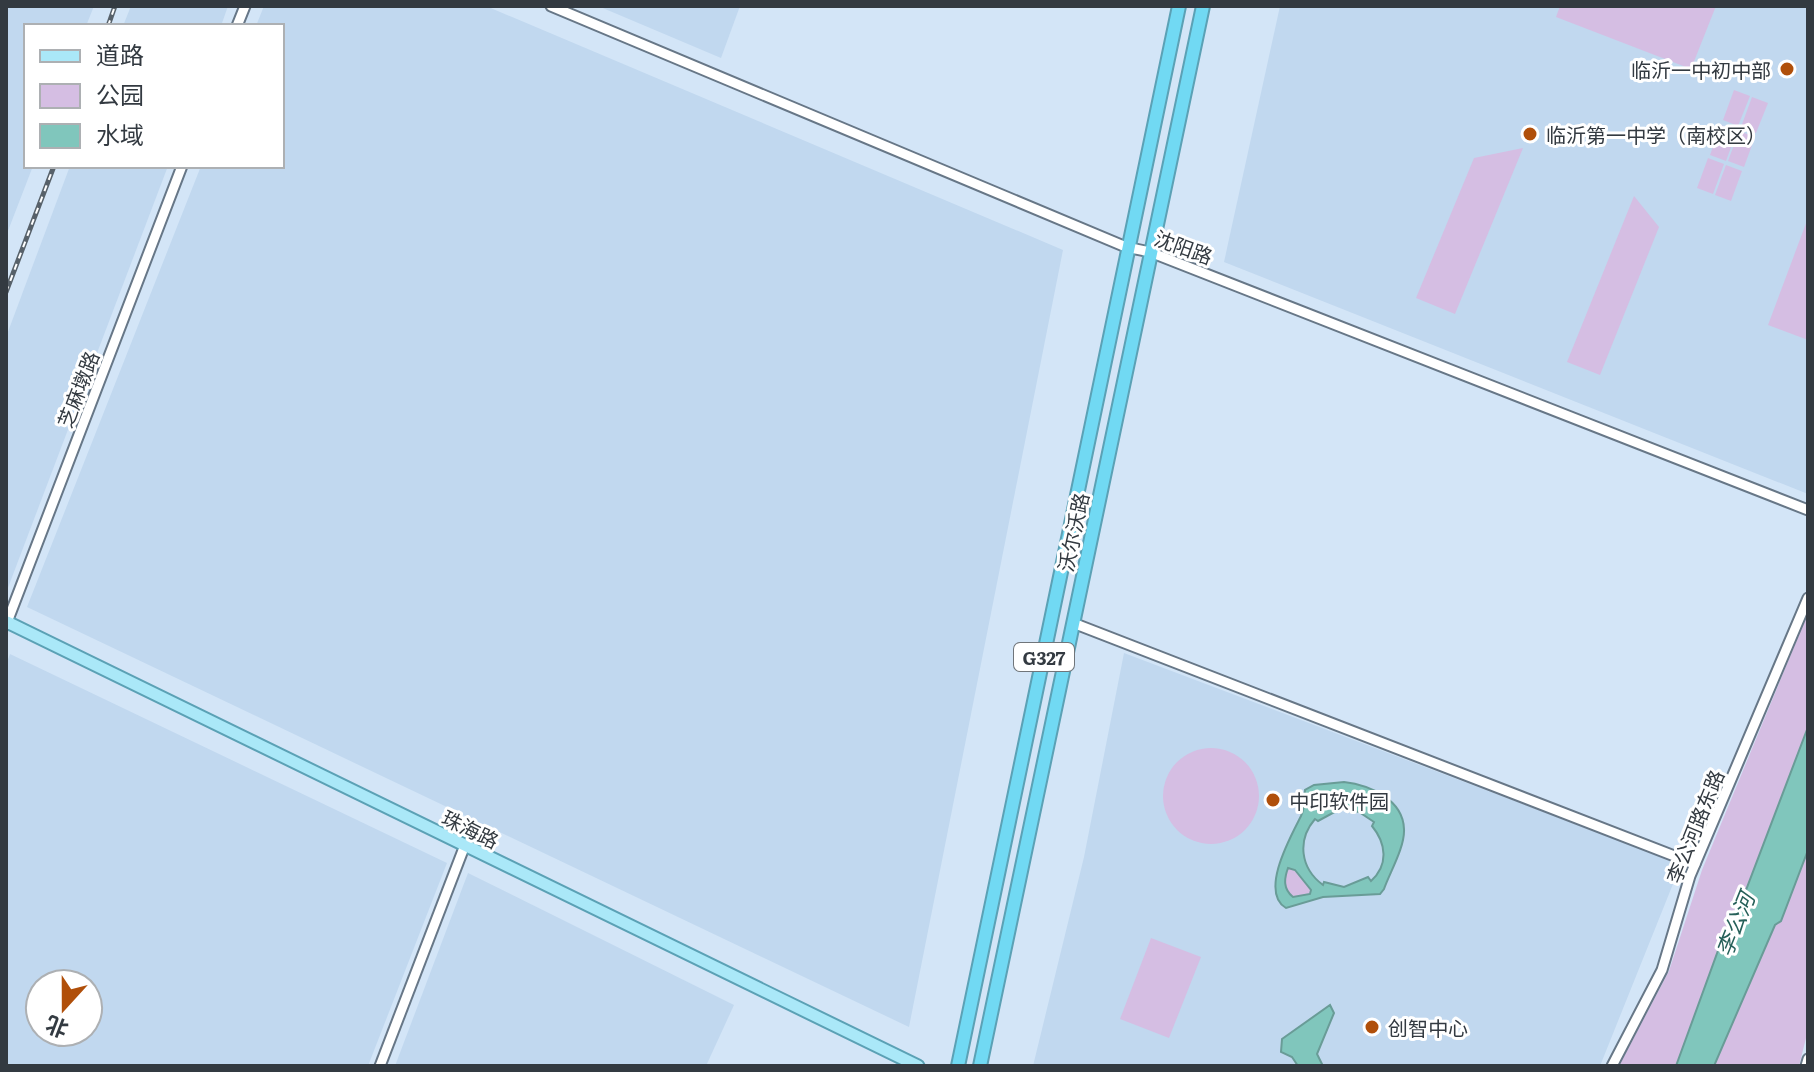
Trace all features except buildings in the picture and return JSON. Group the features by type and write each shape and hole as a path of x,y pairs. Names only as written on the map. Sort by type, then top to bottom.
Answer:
{"highway":[{"name":"沃尔沃路","path":"958,1066 1126,247 1179,6"},
{"name":"沃尔沃路","path":"980,1066 1203,6"}],"main road":[{"name":"珠海路","path":"7,624 918,1066"}],"street":[{"name":"沈阳路","path":"551,6 1126,247 1150,252 1808,510"},
{"name":"芝麻墩路","path":"7,624 181,168"},
{"name":"李公河路东路","path":"1612,1066 1662,970 1695,864 1808,598"},
{"path":"1073,623 1695,864"},
{"path":"380,1066 465,845"},
{"path":"1806,1066 1808,1059"}],"shaded area":[{"path":"6,6 94,6 87,24 24,24 24,168 32,168 6,236"},
{"path":"131,6 228,6 222,24 124,24"},
{"path":"264,6 486,6 1063,250 909,1027 27,607 200,168 284,168 284,24 257,24"},
{"path":"598,6 740,6 721,58"},
{"name":"临沂第一中学（南校区）","path":"1280,6 1808,6 1808,494 1224,262"},
{"path":"69,168 167,168 6,593 6,337"},
{"path":"1124,653 1681,864 1600,1066 1033,1066 1084,857"},
{"path":"10,654 447,863 368,1066 6,1066 6,665"},
{"path":"468,873 734,1005 706,1066 395,1066"}],"green space":[{"path":"1560,6 1716,6 1691,69 1556,17"},
{"path":"1734,90 1750,96 1738,126 1723,120"},
{"path":"1752,97 1768,103 1756,133 1741,127"},
{"path":"1721,125 1737,131 1726,161 1710,155"},
{"path":"1739,131 1755,137 1744,167 1728,161"},
{"path":"1523,148 1455,314 1416,298 1474,158"},
{"path":"1708,158 1724,164 1713,194 1697,188"},
{"path":"1726,165 1742,171 1731,201 1715,195"},
{"path":"1634,196 1659,227 1600,375 1567,362"},
{"path":"1808,218 1808,340 1768,325"},
{"path":"1808,613 1808,1030 1799,1066 1619,1066 1669,971 1702,870"},
{"path":"1211,748 1229,752 1245,762 1255,778 1259,796 1255,814 1245,830 1229,840 1211,844 1193,840 1177,830 1167,814 1163,796 1167,778 1177,762 1193,752"},
{"path":"1288,868 1295,870 1311,890 1310,894 1293,897 1290,894 1285,884"},
{"path":"1151,938 1201,957 1169,1038 1120,1019"}],"water":[{"name":"李公河","path":"1808,727 1808,850 1781,921 1775,925 1714,1066 1676,1066 1723,937 1730,932"},
{"path":"1344,782 1364,786 1383,795 1398,809 1404,829 1402,844 1380,894 1323,897 1286,908 1278,900 1276,877 1280,864 1302,813 1305,790 1314,785","holes":["1340,809 1359,812 1374,822 1372,826 1384,854 1381,868 1371,881 1368,877 1344,887 1324,882 1323,885 1306,862 1304,845 1309,827 1315,819 1318,821","1288,868 1295,870 1311,890 1310,894 1293,897 1287,891"]},
{"path":"1330,1005 1334,1013 1317,1054 1323,1066 1298,1066 1292,1057 1281,1052 1282,1039"}],"railway":[{"path":"109,24 115,6"},
{"path":"6,292 53,168"}],"place":[{"name":"临沂一中初中部","path":"1787,69"},
{"name":"临沂第一中学（南校区）","path":"1530,134"},
{"name":"中印软件园","path":"1273,800"},
{"name":"创智中心","path":"1372,1027"}]}
